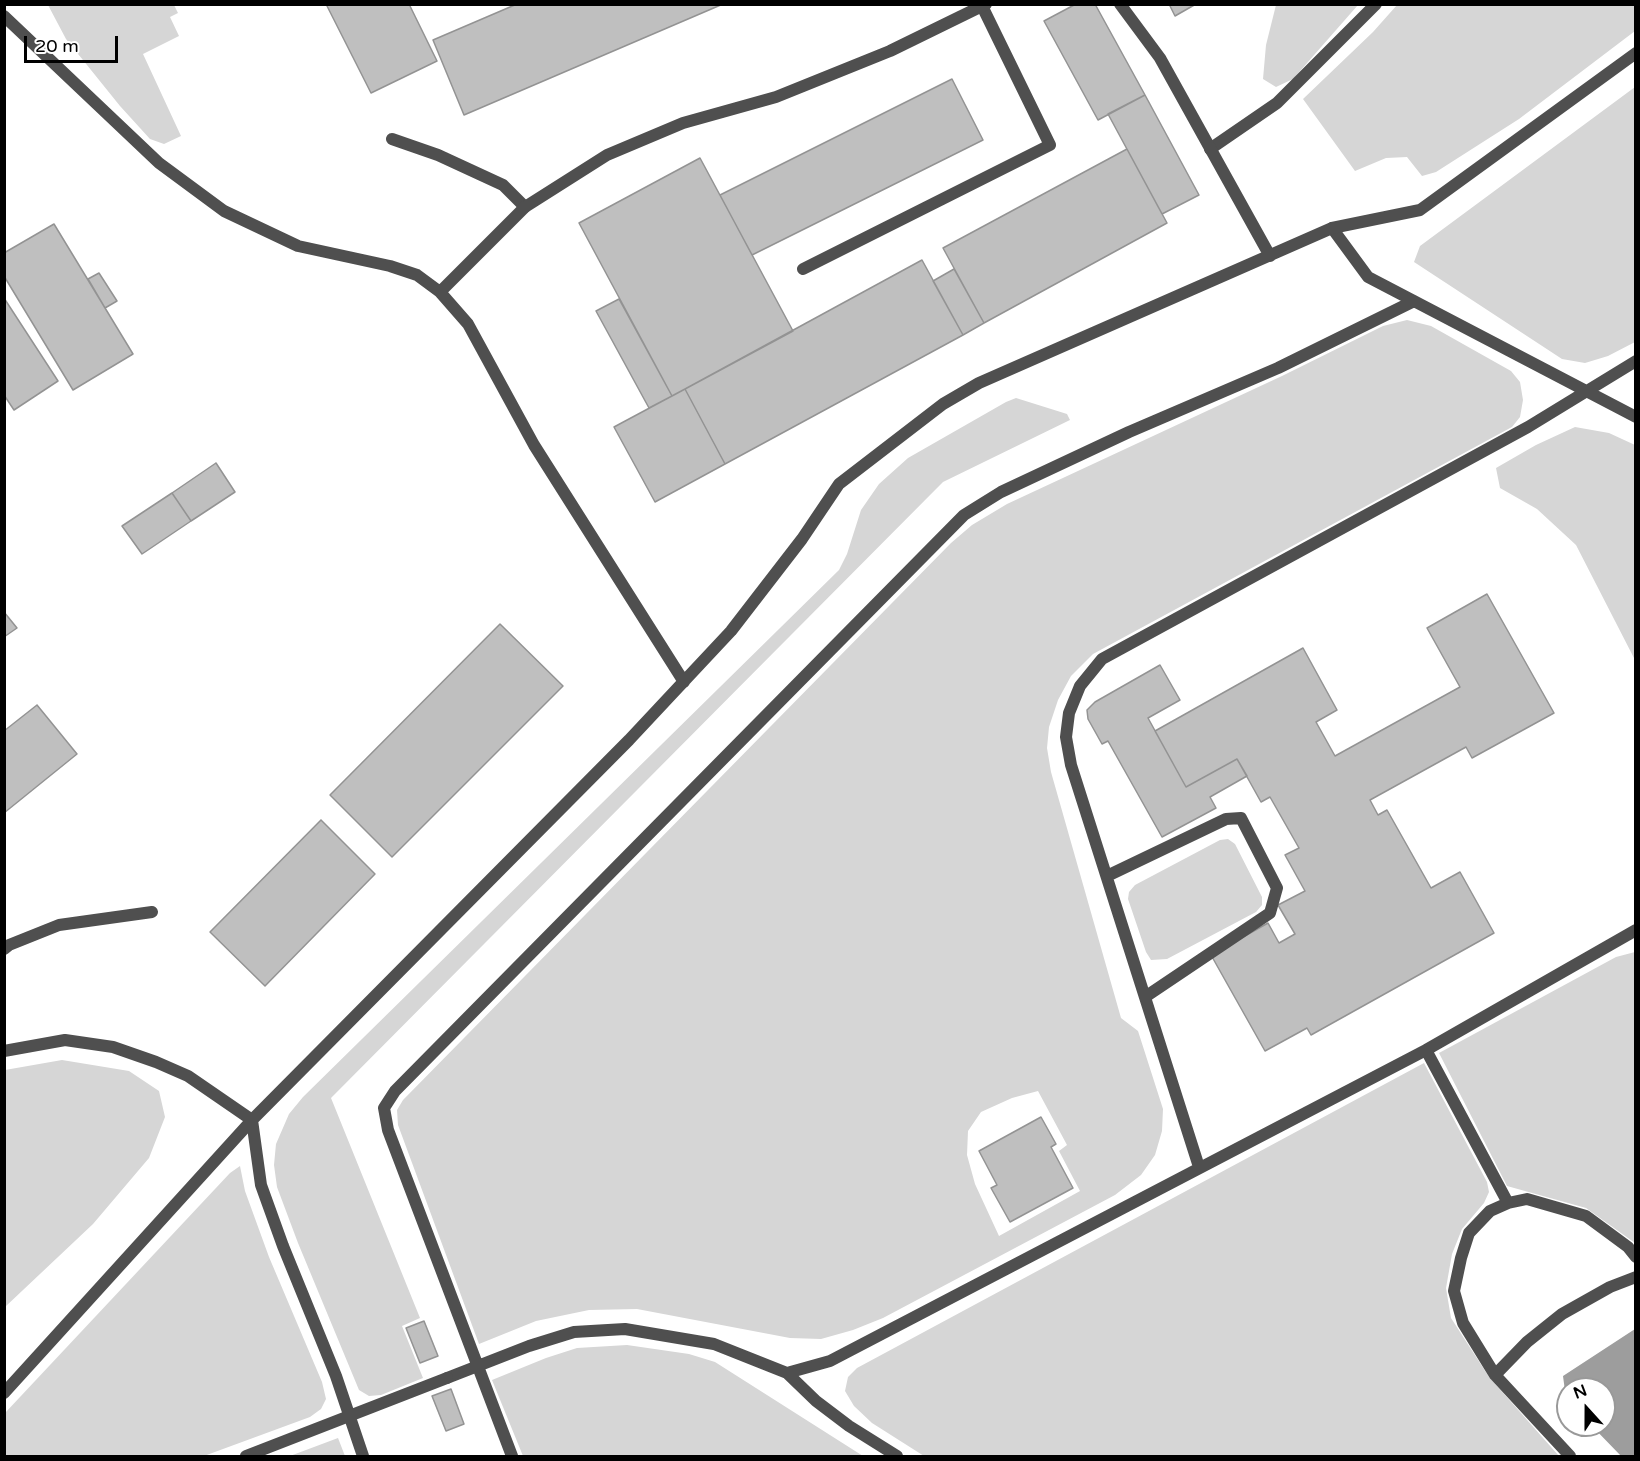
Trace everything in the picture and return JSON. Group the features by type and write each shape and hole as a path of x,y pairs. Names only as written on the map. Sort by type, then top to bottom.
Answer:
{"street":[{"path":"1120,4 1160,58 1270,256"},
{"path":"1210,149 1277,103 1376,4"},
{"path":"440,292 525,207 607,155 682,123 776,97 890,51 984,5 1050,145 803,269"},
{"path":"4,16 159,163 224,211 298,246 390,266 417,275 440,292 468,324 534,445 684,682"},
{"path":"4,1393 252,1120 684,682 738,622 802,539 839,484 943,404 979,383 1332,228 1420,210 1635,53"},
{"path":"392,139 438,155 503,185 525,207"},
{"path":"1332,228 1368,277 1635,417"},
{"path":"512,1456 388,1130 384,1108 395,1091 964,515 1012,487 1129,432 1278,368 1414,301"},
{"path":"1199,1167 1071,765 1066,737 1069,712 1080,686 1102,659 1528,426 1635,361"},
{"path":"1107,876 1226,819 1241,818 1277,888 1270,913 1145,997"},
{"path":"4,949 59,925 152,912"},
{"path":"787,1372 830,1361 856,1348 1426,1050 1635,930"},
{"path":"4,1052 65,1040 112,1047 188,1076 252,1120 261,1185 332,1366 363,1456"},
{"path":"1426,1050 1508,1203"},
{"path":"1570,1456 1496,1375 1463,1323 1454,1291 1469,1233 1490,1211 1508,1203 1527,1199 1586,1216 1628,1247 1635,1257"},
{"path":"1496,1375 1527,1342 1562,1314 1610,1287 1635,1277"},
{"path":"246,1456 529,1346 574,1332 624,1329 714,1344 787,1372 824,1407 897,1456"}],"shaded area":[{"path":"48,5 174,5 178,13 170,17 179,36 143,54 181,136 164,144 150,139 66,39"},
{"path":"1276,5 1358,5 1293,79 1276,87 1263,79 1266,45"},
{"path":"1397,5 1635,5 1635,31 1519,119 1436,172 1422,176 1407,157 1386,158 1355,171 1303,99 1373,32"},
{"path":"1635,87 1635,342 1608,356 1585,363 1562,359 1414,262 1420,246"},
{"path":"1407,320 1431,326 1511,371 1520,382 1523,400 1520,417 1512,427 1093,654 1071,676 1058,700 1049,727 1047,748 1051,772 1121,1018 1138,1031 1163,1109 1162,1131 1155,1155 1141,1175 1115,1195 883,1318 821,1339 790,1338 637,1309 589,1310 536,1321 479,1344 398,1125 397,1110 403,1100 951,543 972,525 1007,504 1282,376 1383,326","holes":["1038,1091 1067,1145 1059,1151 1080,1191 999,1236 975,1184 967,1155 968,1131 981,1112 1012,1098"]},
{"path":"1016,398 1067,414 1070,420 943,482 331,1098 420,1318 402,1326 423,1378 381,1395 369,1396 359,1390 277,1187 274,1165 276,1144 289,1114 303,1097 839,570 847,554 861,510 879,484 908,458"},
{"path":"1575,427 1609,433 1635,445 1635,660 1576,545 1537,509 1500,488 1496,468 1536,445"},
{"path":"1228,839 1235,844 1262,897 1262,905 1256,912 1167,959 1151,960 1146,952 1128,899 1129,892 1135,885 1220,840"},
{"path":"1636,952 1635,1243 1586,1208 1507,1186 1439,1053 1616,957"},
{"path":"62,1060 129,1071 159,1091 165,1117 149,1158 93,1224 5,1307 5,1070"},
{"path":"1424,1063 1487,1182 1489,1192 1484,1203 1462,1229 1452,1254 1446,1288 1451,1318 1489,1377 1559,1456 924,1456 872,1423 854,1406 845,1391 848,1377 857,1368"},
{"path":"240,1166 245,1191 269,1257 322,1382 326,1399 321,1409 310,1417 204,1456 5,1456 5,1413 230,1173"},
{"path":"1635,1329 1635,1456 1621,1456 1603,1437 1616,1437 1616,1377 1563,1376"},
{"path":"627,1345 689,1354 715,1362 863,1456 523,1456 492,1380 577,1348"},
{"path":"338,1438 345,1456 290,1456"}],"building":[{"path":"326,4 409,4 437,61 371,93"},
{"path":"517,4 723,4 464,115 433,40"},
{"path":"1076,4 1095,4 1145,95 1098,120 1044,21"},
{"path":"1169,4 1196,4 1175,16"},
{"path":"952,79 983,140 752,255 720,195"},
{"path":"1145,95 1199,195 1162,214 1108,114"},
{"path":"1127,149 1167,223 984,323 943,248"},
{"path":"700,158 793,331 672,396 579,223"},
{"path":"54,224 133,354 73,390 4,276 4,253"},
{"path":"922,260 963,335 725,464 685,389"},
{"path":"954,269 984,323 963,335 933,281"},
{"path":"99,273 117,301 105,308 88,279"},
{"path":"4,298 58,381 14,410 4,395"},
{"path":"619,299 672,396 649,408 596,311"},
{"path":"685,389 725,464 655,502 614,427"},
{"path":"216,463 235,492 191,521 172,493"},
{"path":"172,493 191,521 142,554 122,526"},
{"path":"1487,594 1554,713 1472,758 1466,747 1370,800 1378,815 1387,810 1431,888 1460,872 1494,933 1311,1035 1307,1028 1265,1051 1211,955 1268,923 1279,943 1295,934 1278,905 1305,891 1285,855 1299,848 1270,797 1261,802 1237,759 1186,787 1155,731 1303,648 1337,710 1316,722 1335,756 1460,687 1427,628"},
{"path":"4,612 17,628 4,637"},
{"path":"500,624 563,686 392,857 330,795"},
{"path":"1160,665 1180,700 1148,718 1186,787 1237,759 1247,776 1210,797 1216,808 1162,837 1108,741 1102,744 1088,719 1087,710 1095,702"},
{"path":"37,705 77,754 4,813 4,731"},
{"path":"321,820 375,874 265,986 210,932"},
{"path":"1041,1117 1056,1144 1051,1147 1073,1188 1010,1222 991,1188 997,1185 979,1151"},
{"path":"424,1321 438,1356 420,1363 406,1328"},
{"path":"451,1389 464,1424 446,1431 432,1396"}]}
